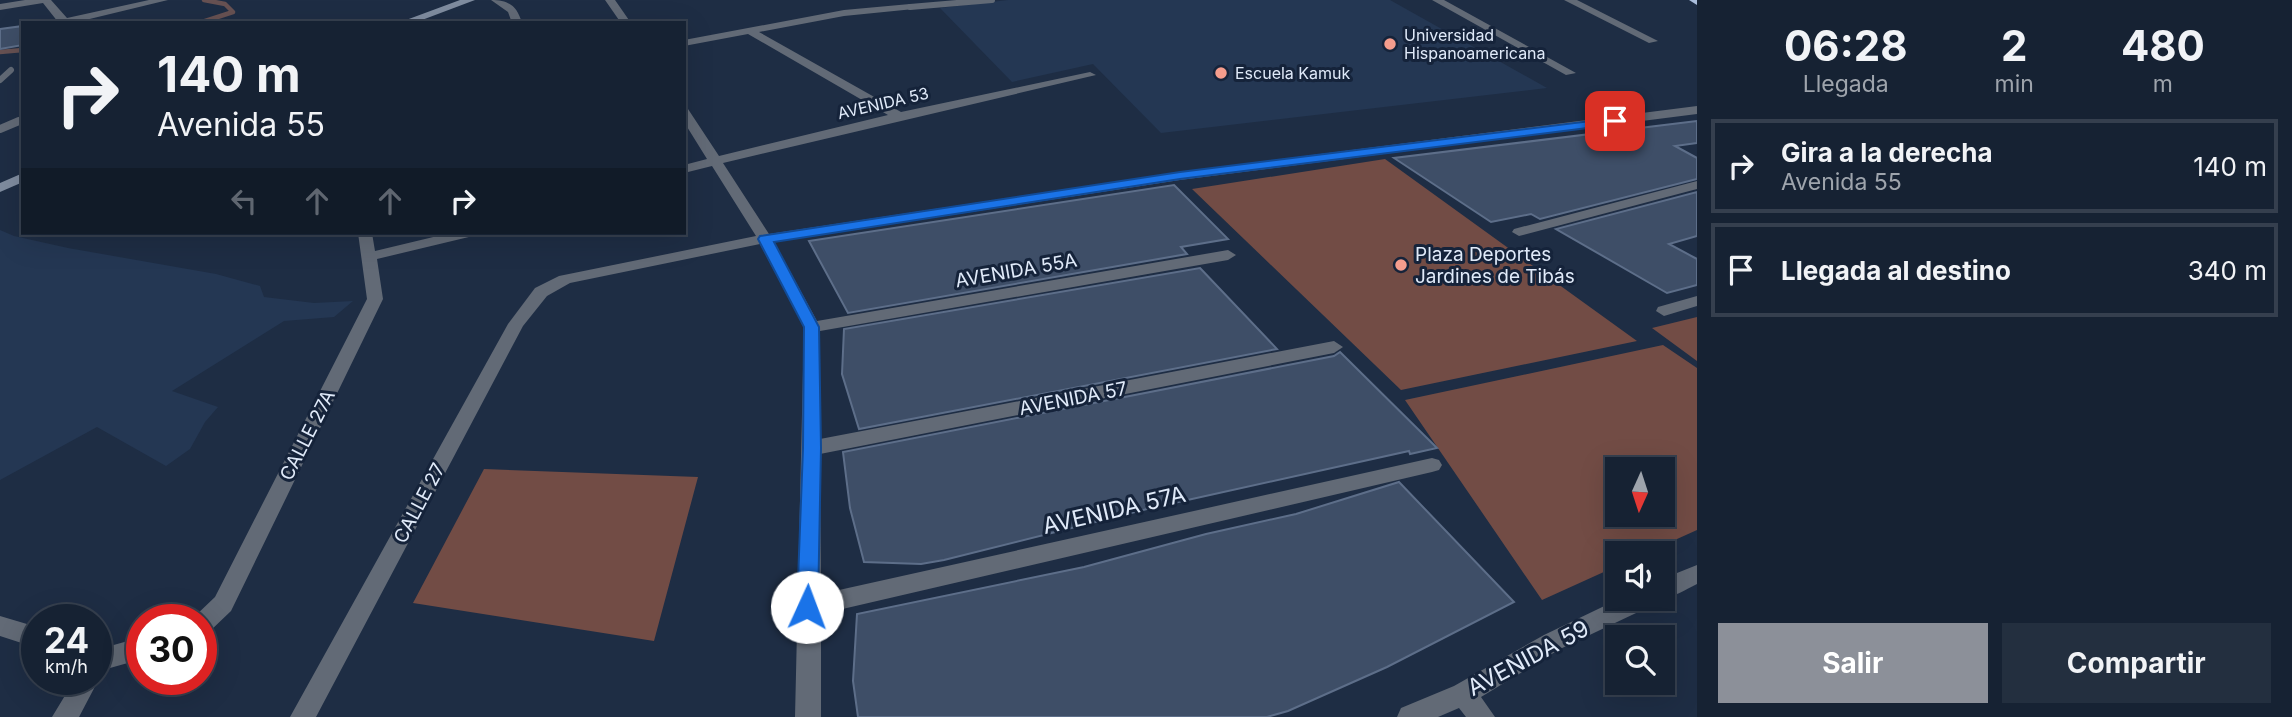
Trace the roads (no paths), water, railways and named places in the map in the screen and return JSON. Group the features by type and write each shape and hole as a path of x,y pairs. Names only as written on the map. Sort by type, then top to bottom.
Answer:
{"main road":[{"path":"409,21 470,0"},
{"path":"0,188 21,178"}],"street":[{"path":"0,7 44,0 62,20 67,21 163,0"},
{"path":"496,0 513,10 516,21"},
{"path":"610,0 625,21"},
{"path":"1437,0 1570,73"},
{"path":"1569,0 1653,41"},
{"path":"686,43 845,13 910,7"},
{"path":"750,31 899,116"},
{"name":"AVENIDA 53","path":"686,168 899,116 1090,75"},
{"path":"765,239 1180,176 1697,110"},
{"path":"686,115 765,239 812,327 807,717"},
{"path":"1519,232 1697,185"},
{"name":"CALLE 27A","path":"217,610 223,604 375,299 365,235"},
{"path":"368,257 460,235"},
{"name":"CALLE 27","path":"303,717 516,324 541,292 565,279 610,268 765,239"},
{"name":"AVENIDA 55A","path":"812,327 1228,255"},
{"path":"1664,312 1697,302"},
{"name":"AVENIDA 57","path":"812,448 1334,347"},
{"name":"AVENIDA 57A","path":"807,607 1432,465"},
{"path":"1675,584 1697,574"},
{"name":"AVENIDA 59","path":"1410,717 1463,694 1552,642 1618,611"},
{"path":"0,626 21,633"},
{"path":"1463,694 1482,717"},
{"path":"65,717 78,695"}],"lane":[{"path":"910,7 950,0"},
{"path":"910,7 992,0"},
{"path":"0,80 11,69"},
{"path":"0,129 21,121"}],"waterway":[{"path":"204,0 225,4 233,12 205,21"},
{"path":"0,52 21,50"}],"place":[{"name":"Universidad Hispanoamericana","path":"1390,44"},
{"name":"Escuela Kamuk","path":"1221,73"},
{"name":"Plaza Deportes Jardines de Tibás","path":"1401,265"}]}
